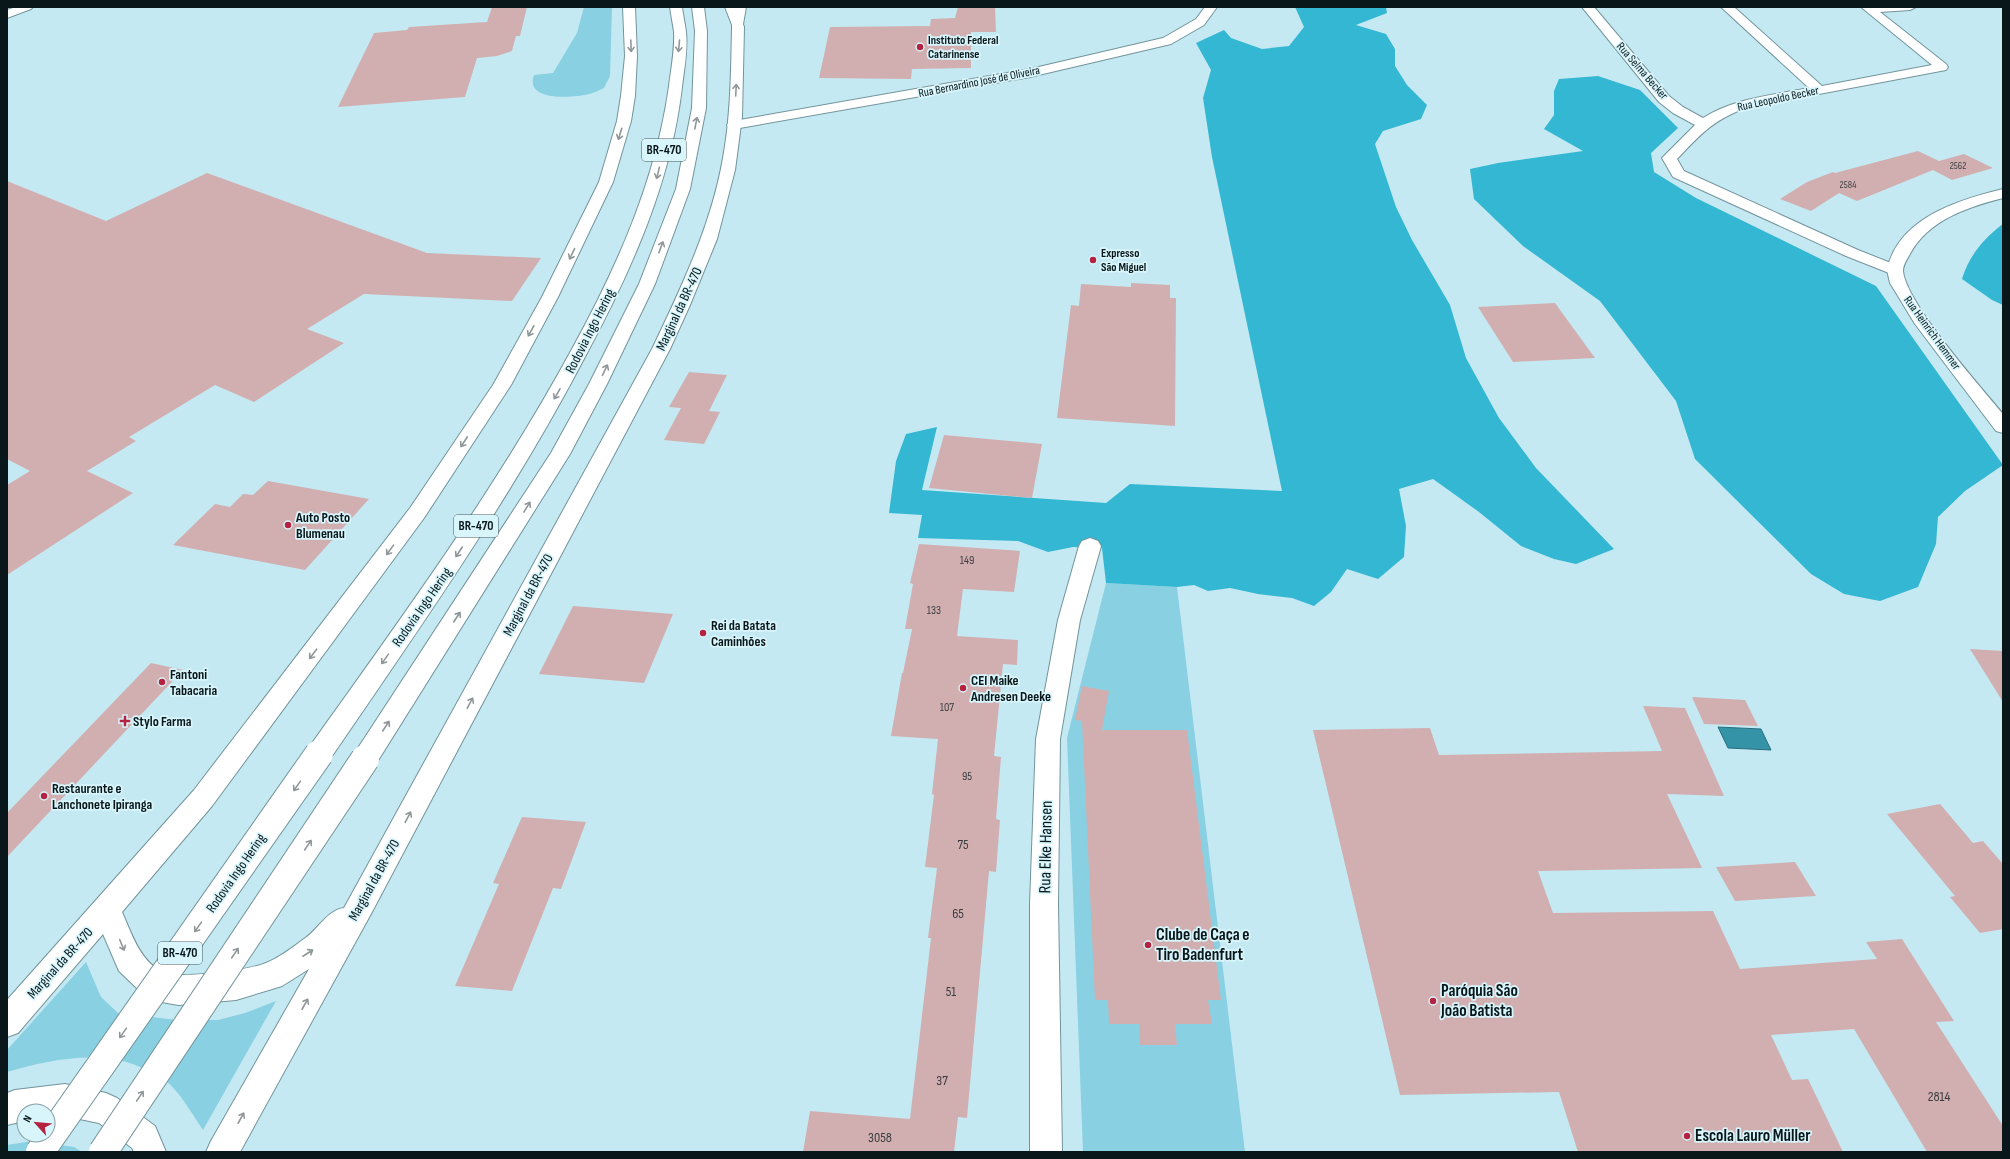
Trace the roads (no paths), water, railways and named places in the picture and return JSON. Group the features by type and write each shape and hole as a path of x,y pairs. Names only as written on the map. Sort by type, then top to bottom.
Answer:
{"main road":[{"path":"7,14 27,7"},
{"name":"Marginal da BR-470","path":"7,1022 107,909 202,798 340,618 417,513 502,385 550,297 606,182 624,121 628,96 631,56 629,7"},
{"name":"Rodovia Ingo Hering","path":"40,1152 451,566 523,453 564,383 614,285 637,233 654,188 674,109 680,32 676,7"},
{"name":"BR-470","path":"103,1152 365,759 560,454 598,384 647,284 683,189 699,108 701,31 698,7"},
{"path":"731,7 738,27"},
{"name":"Marginal da BR-470","path":"222,1152 362,903 661,349 696,273 714,224 728,170 734,125 740,7"},
{"name":"Rua Bernardino José de Oliveira","path":"734,125 1030,73 1167,41 1200,22 1211,7"},
{"name":"Rua Selma Becker","path":"1588,7 1664,99 1678,110 1704,124"},
{"path":"1727,7 1819,90"},
{"path":"1868,8 1910,7"},
{"name":"Rua Leopoldo Becker","path":"1868,8 1942,67 1742,105 1719,114 1704,124 1669,158 1678,174 1852,253 1895,270"},
{"path":"1895,270 1904,248 1921,228 1956,208 2003,193"},
{"name":"Rua Heinrich Hemmer","path":"1895,270 1899,286 1928,330 2003,427"},
{"name":"Rua Elke Hansen","path":"1046,1152 1044,904 1048,739 1069,620 1090,546"},
{"path":"107,909 129,961 155,986 179,990 236,985 272,976 316,948 362,903"},
{"path":"7,1110 15,1106 65,1100 106,1109 144,1137 150,1152"}],"place":[{"name":"Instituto Federal Catarinense","path":"920,47"},
{"name":"Expresso São Miguel","path":"1093,260"},
{"name":"Auto Posto Blumenau","path":"288,525"},
{"name":"Rei da Batata Caminhões","path":"703,633"},
{"name":"Fantoni Tabacaria","path":"162,682"},
{"name":"CEI Maike Andresen Deeke","path":"963,688"},
{"name":"Stylo Farma","path":"125,721"},
{"name":"Restaurante e Lanchonete Ipiranga","path":"44,796"},
{"name":"Clube de Caça e Tiro Badenfurt","path":"1148,945"},
{"name":"Paróquia São João Batista","path":"1433,1001"},
{"name":"Escola Lauro Müller","path":"1687,1136"}]}
